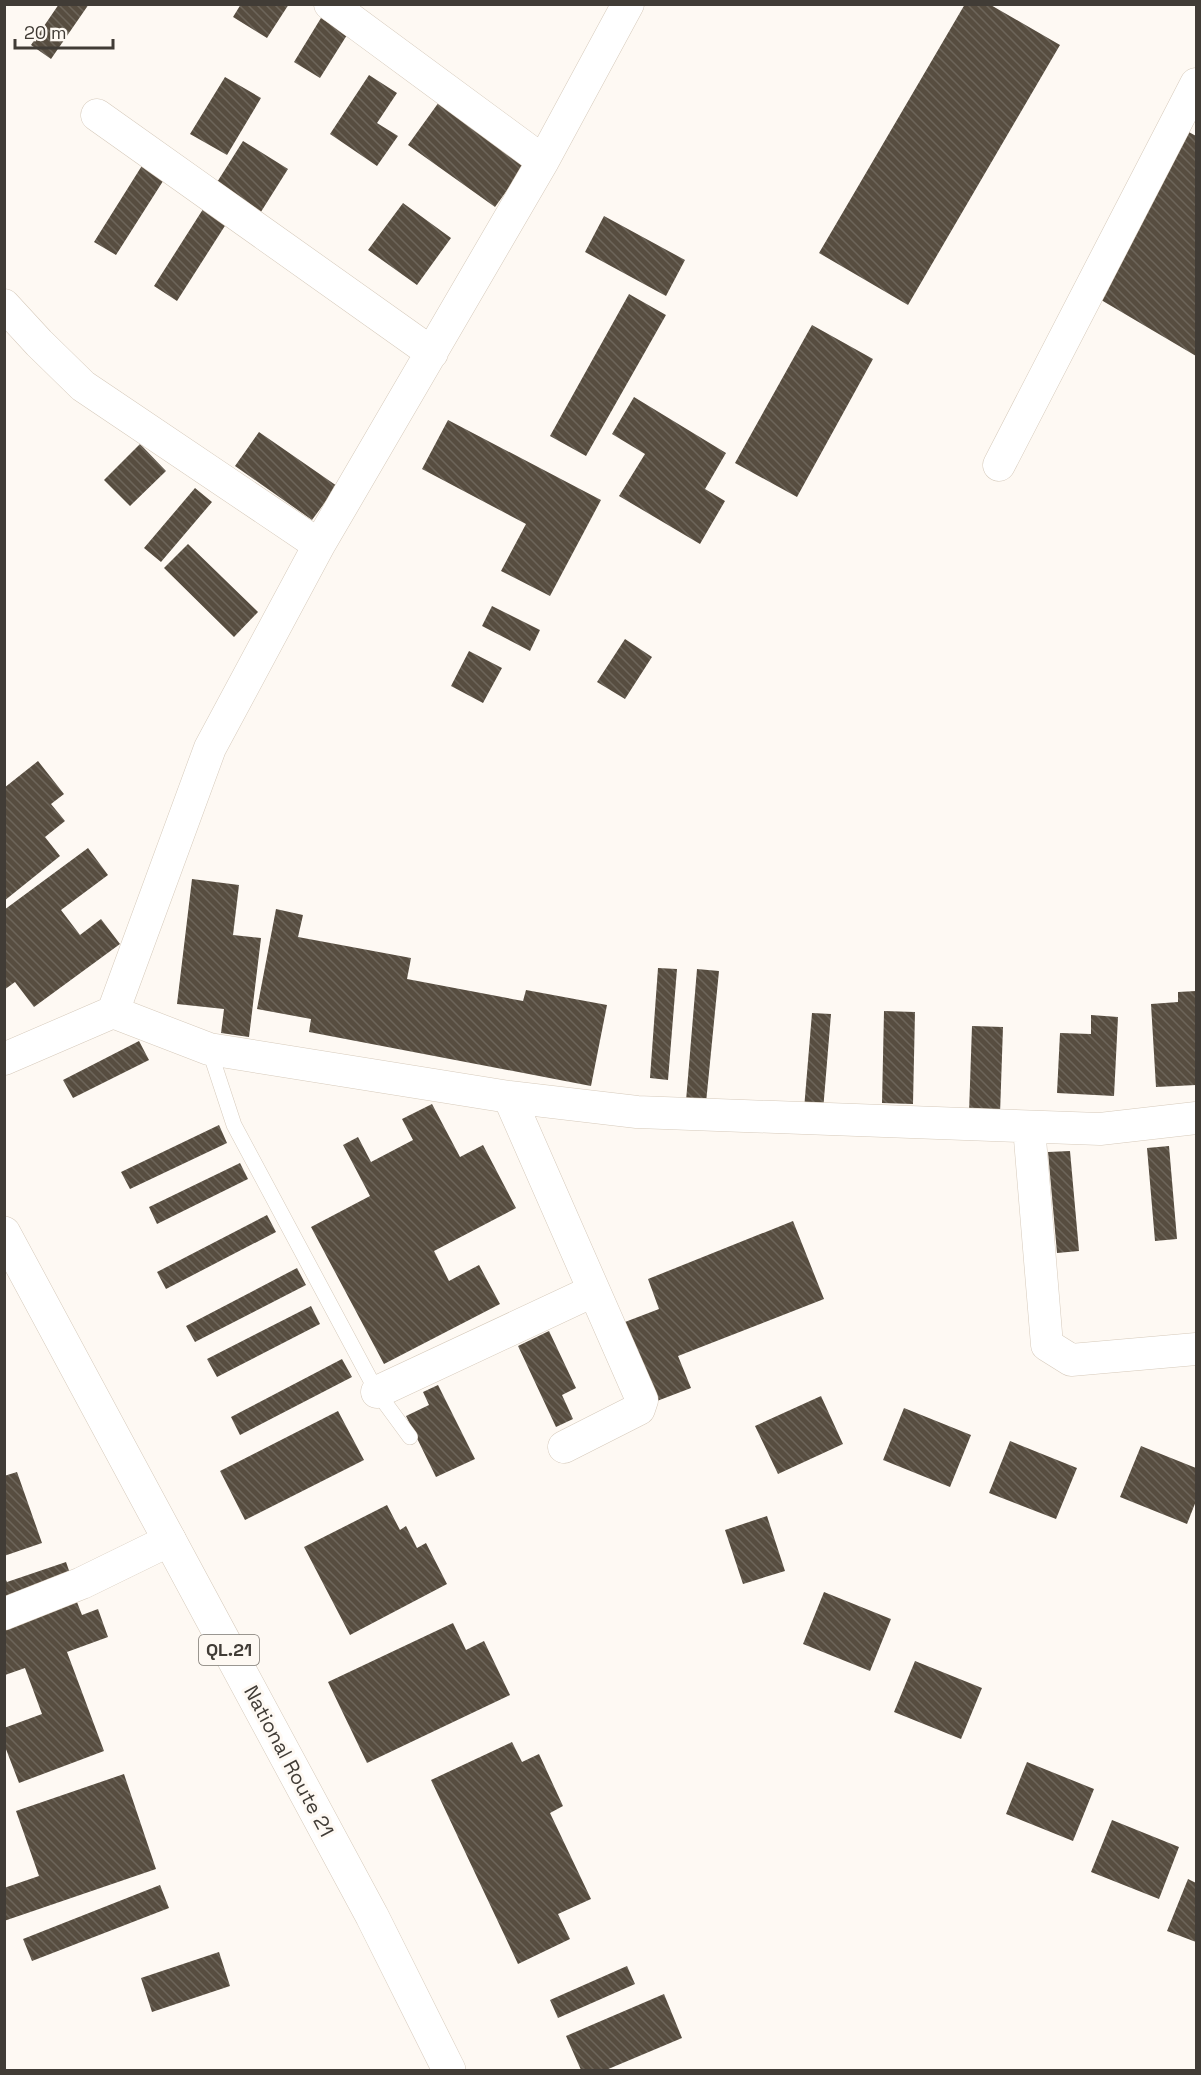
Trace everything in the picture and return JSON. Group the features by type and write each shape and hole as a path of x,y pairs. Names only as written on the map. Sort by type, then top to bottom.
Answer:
{"highway":[{"name":"National Route 21","path":"4,1233 372,1916 449,2070"}],"street":[{"path":"330,4 543,161"},
{"path":"113,1011 210,748 319,545 543,161 628,4"},
{"path":"999,465 1197,84"},
{"path":"97,115 432,353"},
{"path":"4,305 83,386 319,545"},
{"path":"4,1059 113,1011 208,1049 509,1097 637,1112 1100,1129 1197,1118"},
{"path":"509,1097 642,1400 639,1409 564,1447"},
{"path":"1029,1127 1047,1345 1071,1360 1197,1349"},
{"path":"377,1392 593,1291"},
{"path":"4,1614 82,1583 170,1540"}],"lane":[{"path":"208,1049 234,1125 377,1392 410,1437"}],"building":[{"path":"59,4 89,4 51,59 31,45"},
{"path":"241,4 289,4 267,38 233,17"},
{"path":"965,4 989,4 1060,45 908,305 819,253"},
{"path":"321,18 347,35 320,78 294,62"},
{"path":"369,75 397,93 377,123 398,136 377,166 330,134"},
{"path":"225,77 261,98 227,155 190,134"},
{"path":"439,102 526,164 495,207 408,145"},
{"path":"1187,131 1196,136 1196,356 1091,294"},
{"path":"243,141 288,169 259,215 214,187"},
{"path":"143,164 165,178 116,255 94,242"},
{"path":"403,203 451,238 417,285 368,250"},
{"path":"205,206 228,221 177,301 154,286"},
{"path":"604,216 685,260 666,296 585,252"},
{"path":"629,294 666,315 586,456 550,436"},
{"path":"812,325 873,359 797,497 735,463"},
{"path":"634,397 726,453 705,489 725,501 700,544 619,496 645,454 612,434"},
{"path":"448,420 601,500 550,596 501,571 526,524 422,469"},
{"path":"259,432 337,486 312,520 235,466"},
{"path":"140,444 166,471 130,506 104,480"},
{"path":"195,488 212,502 161,562 144,548"},
{"path":"188,544 258,612 234,637 164,568"},
{"path":"492,606 540,630 530,651 482,626"},
{"path":"625,639 652,657 625,699 597,682"},
{"path":"469,651 502,668 483,703 451,686"},
{"path":"38,761 64,794 51,804 65,821 45,837 60,856 4,901 4,788"},
{"path":"88,848 108,875 61,910 80,935 101,919 120,944 34,1007 15,982 4,990 4,910"},
{"path":"192,879 239,885 233,935 261,938 249,1037 221,1033 224,1009 177,1004"},
{"path":"276,909 303,915 298,937 411,958 407,979 523,1001 526,990 607,1005 591,1086 309,1032 311,1019 257,1009"},
{"path":"658,968 677,969 668,1080 650,1078"},
{"path":"697,969 719,971 706,1103 686,1101"},
{"path":"1196,991 1196,1085 1156,1087 1151,1004 1178,1002 1178,992"},
{"path":"884,1011 915,1012 913,1104 882,1103"},
{"path":"812,1013 831,1014 823,1111 804,1109"},
{"path":"1091,1015 1118,1017 1114,1096 1057,1093 1060,1033 1091,1034"},
{"path":"972,1026 1003,1027 1000,1114 969,1113"},
{"path":"139,1041 149,1060 73,1098 63,1080"},
{"path":"432,1104 460,1157 483,1145 516,1208 434,1251 449,1281 479,1265 500,1304 384,1364 311,1227 370,1196 343,1145 358,1137 371,1162 413,1140 402,1119"},
{"path":"219,1125 227,1143 130,1189 121,1172"},
{"path":"1169,1146 1177,1239 1155,1241 1147,1148"},
{"path":"1070,1151 1079,1251 1057,1253 1048,1152"},
{"path":"240,1163 248,1179 157,1224 149,1207"},
{"path":"267,1215 276,1232 166,1289 157,1272"},
{"path":"793,1221 824,1299 678,1356 691,1388 657,1401 625,1322 659,1309 648,1279"},
{"path":"297,1268 306,1285 195,1342 186,1326"},
{"path":"311,1306 320,1324 217,1377 207,1359"},
{"path":"549,1331 576,1388 562,1395 573,1419 556,1427 518,1346"},
{"path":"342,1359 352,1377 240,1435 231,1417"},
{"path":"438,1385 475,1459 436,1477 406,1416 429,1405 423,1392"},
{"path":"821,1396 843,1444 778,1474 755,1426"},
{"path":"904,1408 971,1435 950,1487 883,1460"},
{"path":"338,1411 364,1460 245,1520 220,1471"},
{"path":"1010,1441 1077,1468 1056,1519 989,1493"},
{"path":"1141,1446 1196,1468 1196,1501 1187,1524 1120,1497"},
{"path":"17,1472 42,1543 4,1556 4,1476"},
{"path":"387,1505 400,1530 406,1526 417,1548 426,1543 447,1584 350,1635 304,1547"},
{"path":"767,1516 785,1571 743,1584 725,1530"},
{"path":"66,1562 73,1582 4,1606 4,1576 7,1582"},
{"path":"824,1592 891,1619 870,1671 803,1644"},
{"path":"75,1597 82,1615 98,1609 108,1637 67,1652 104,1751 19,1783 4,1744 4,1728 42,1714 25,1668 5,1675 4,1624"},
{"path":"453,1623 466,1650 484,1641 510,1695 367,1763 328,1682"},
{"path":"915,1661 982,1688 961,1739 894,1712"},
{"path":"512,1742 522,1762 539,1754 563,1806 550,1813 591,1899 558,1914 570,1939 518,1964 431,1780"},
{"path":"1027,1762 1094,1789 1073,1841 1006,1814"},
{"path":"124,1774 156,1869 4,1921 4,1888 39,1876 16,1811"},
{"path":"1112,1820 1179,1847 1159,1899 1091,1872"},
{"path":"1188,1879 1196,1883 1196,1942 1167,1931"},
{"path":"160,1885 169,1908 32,1961 23,1939"},
{"path":"219,1952 230,1986 152,2012 141,1978"},
{"path":"627,1966 635,1984 558,2018 550,2000"},
{"path":"664,1994 682,2038 606,2070 581,2070 566,2036"}]}
